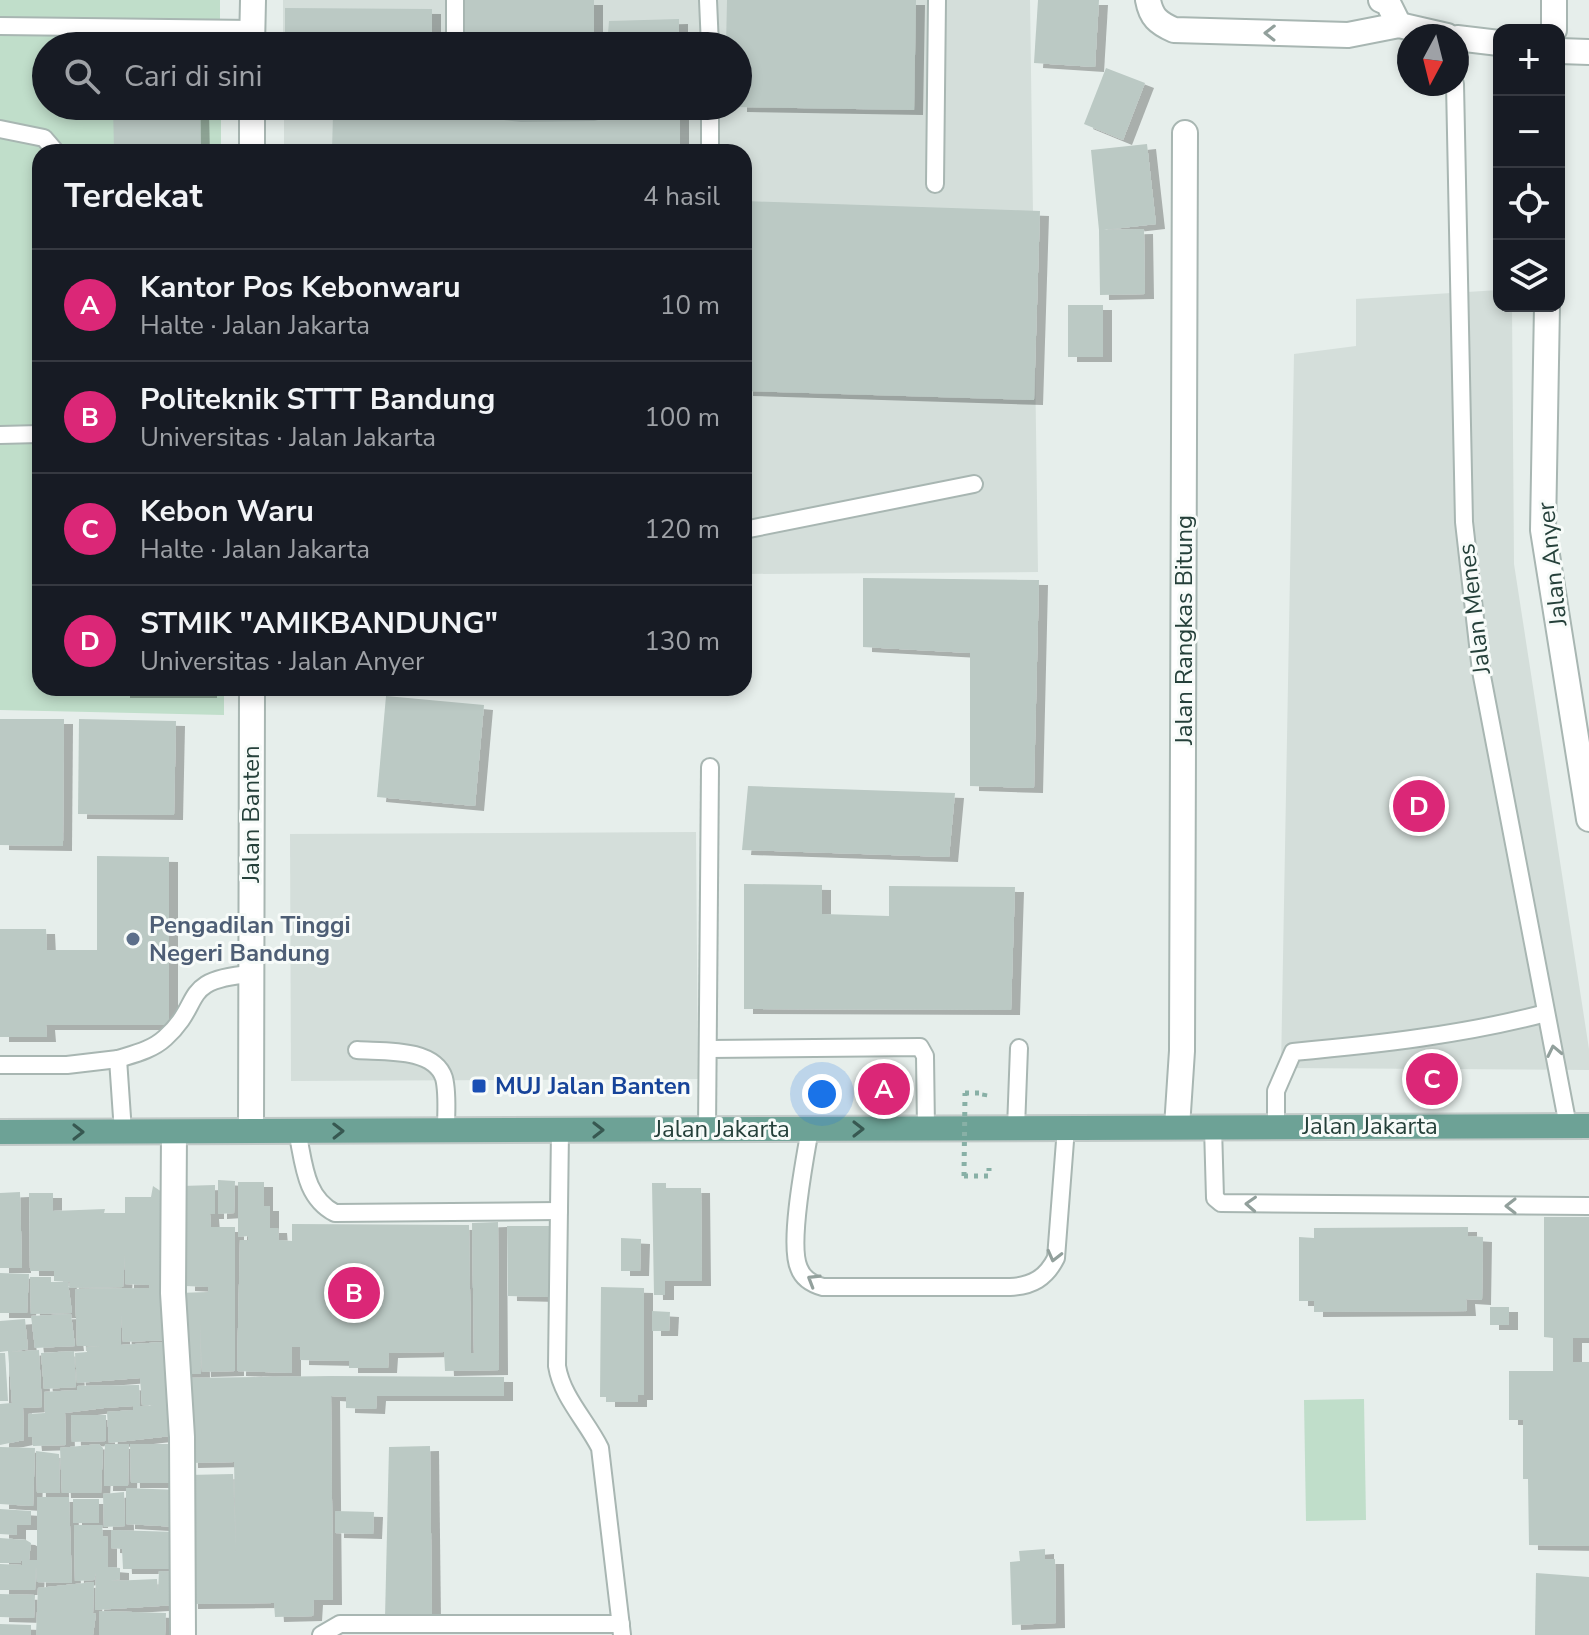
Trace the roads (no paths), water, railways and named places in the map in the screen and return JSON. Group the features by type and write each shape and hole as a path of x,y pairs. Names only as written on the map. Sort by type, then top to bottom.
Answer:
{"main road":[{"name":"Jalan Jakarta","path":"0,1132 1578,1126"}],"street":[{"path":"252,32 253,0"},
{"path":"1148,0 1150,13 1174,30 1348,35 1397,25"},
{"path":"1381,0 1388,3 1398,24"},
{"path":"1554,0 1554,24"},
{"path":"1469,39 1493,42"},
{"path":"1565,51 1589,52"},
{"path":"252,120 252,144"},
{"name":"Jalan Rangkas Bitung","path":"1177,1127 1182,1051 1185,133"},
{"name":"Jalan Anyer","path":"1547,312 1543,530 1589,819"},
{"name":"Jalan Banten","path":"251,1131 252,696"},
{"path":"174,1132 174,1307 182,1437 183,1635"}],"lane":[{"path":"455,0 455,32"},
{"path":"708,0 709,32"},
{"path":"935,184 937,0"},
{"path":"0,26 137,32"},
{"name":"Jalan Menes","path":"1455,96 1464,522 1481,671 1546,1013 1578,1126"},
{"path":"710,120 710,144"},
{"path":"0,129 44,138 49,144"},
{"path":"0,435 32,434"},
{"path":"752,528 974,484"},
{"path":"707,1130 710,767"},
{"path":"0,1065 67,1065 118,1059 147,1050 165,1038 204,984 219,977 251,974"},
{"path":"1276,1127 1276,1091 1293,1052 1404,1041 1501,1025 1546,1013"},
{"path":"708,1049 920,1047 925,1056 926,1128"},
{"path":"1016,1128 1019,1048"},
{"path":"357,1050 417,1055 433,1063 444,1076 446,1129"},
{"path":"118,1059 123,1132"},
{"path":"1213,1127 1212,1181 1215,1198 1221,1203 1589,1206"},
{"path":"810,1129 800,1187 797,1262 806,1279 823,1287 1010,1287 1026,1286 1039,1279 1050,1271 1056,1258 1066,1128"},
{"path":"321,1635 340,1624 622,1630 600,1448 587,1422 559,1383 560,1130"},
{"path":"297,1131 311,1192 321,1206 335,1213 559,1211"}],"place":[{"name":"STMIK \"AMIKBANDUNG\"","path":"1419,806"},
{"name":"Pengadilan Tinggi Negeri Bandung","path":"133,939"},
{"name":"Kebon Waru","path":"1432,1079"},
{"name":"MUJ Jalan Banten","path":"479,1086"},
{"name":"Kantor Pos Kebonwaru","path":"884,1089"},
{"name":"Politeknik STTT Bandung","path":"354,1293"}]}
